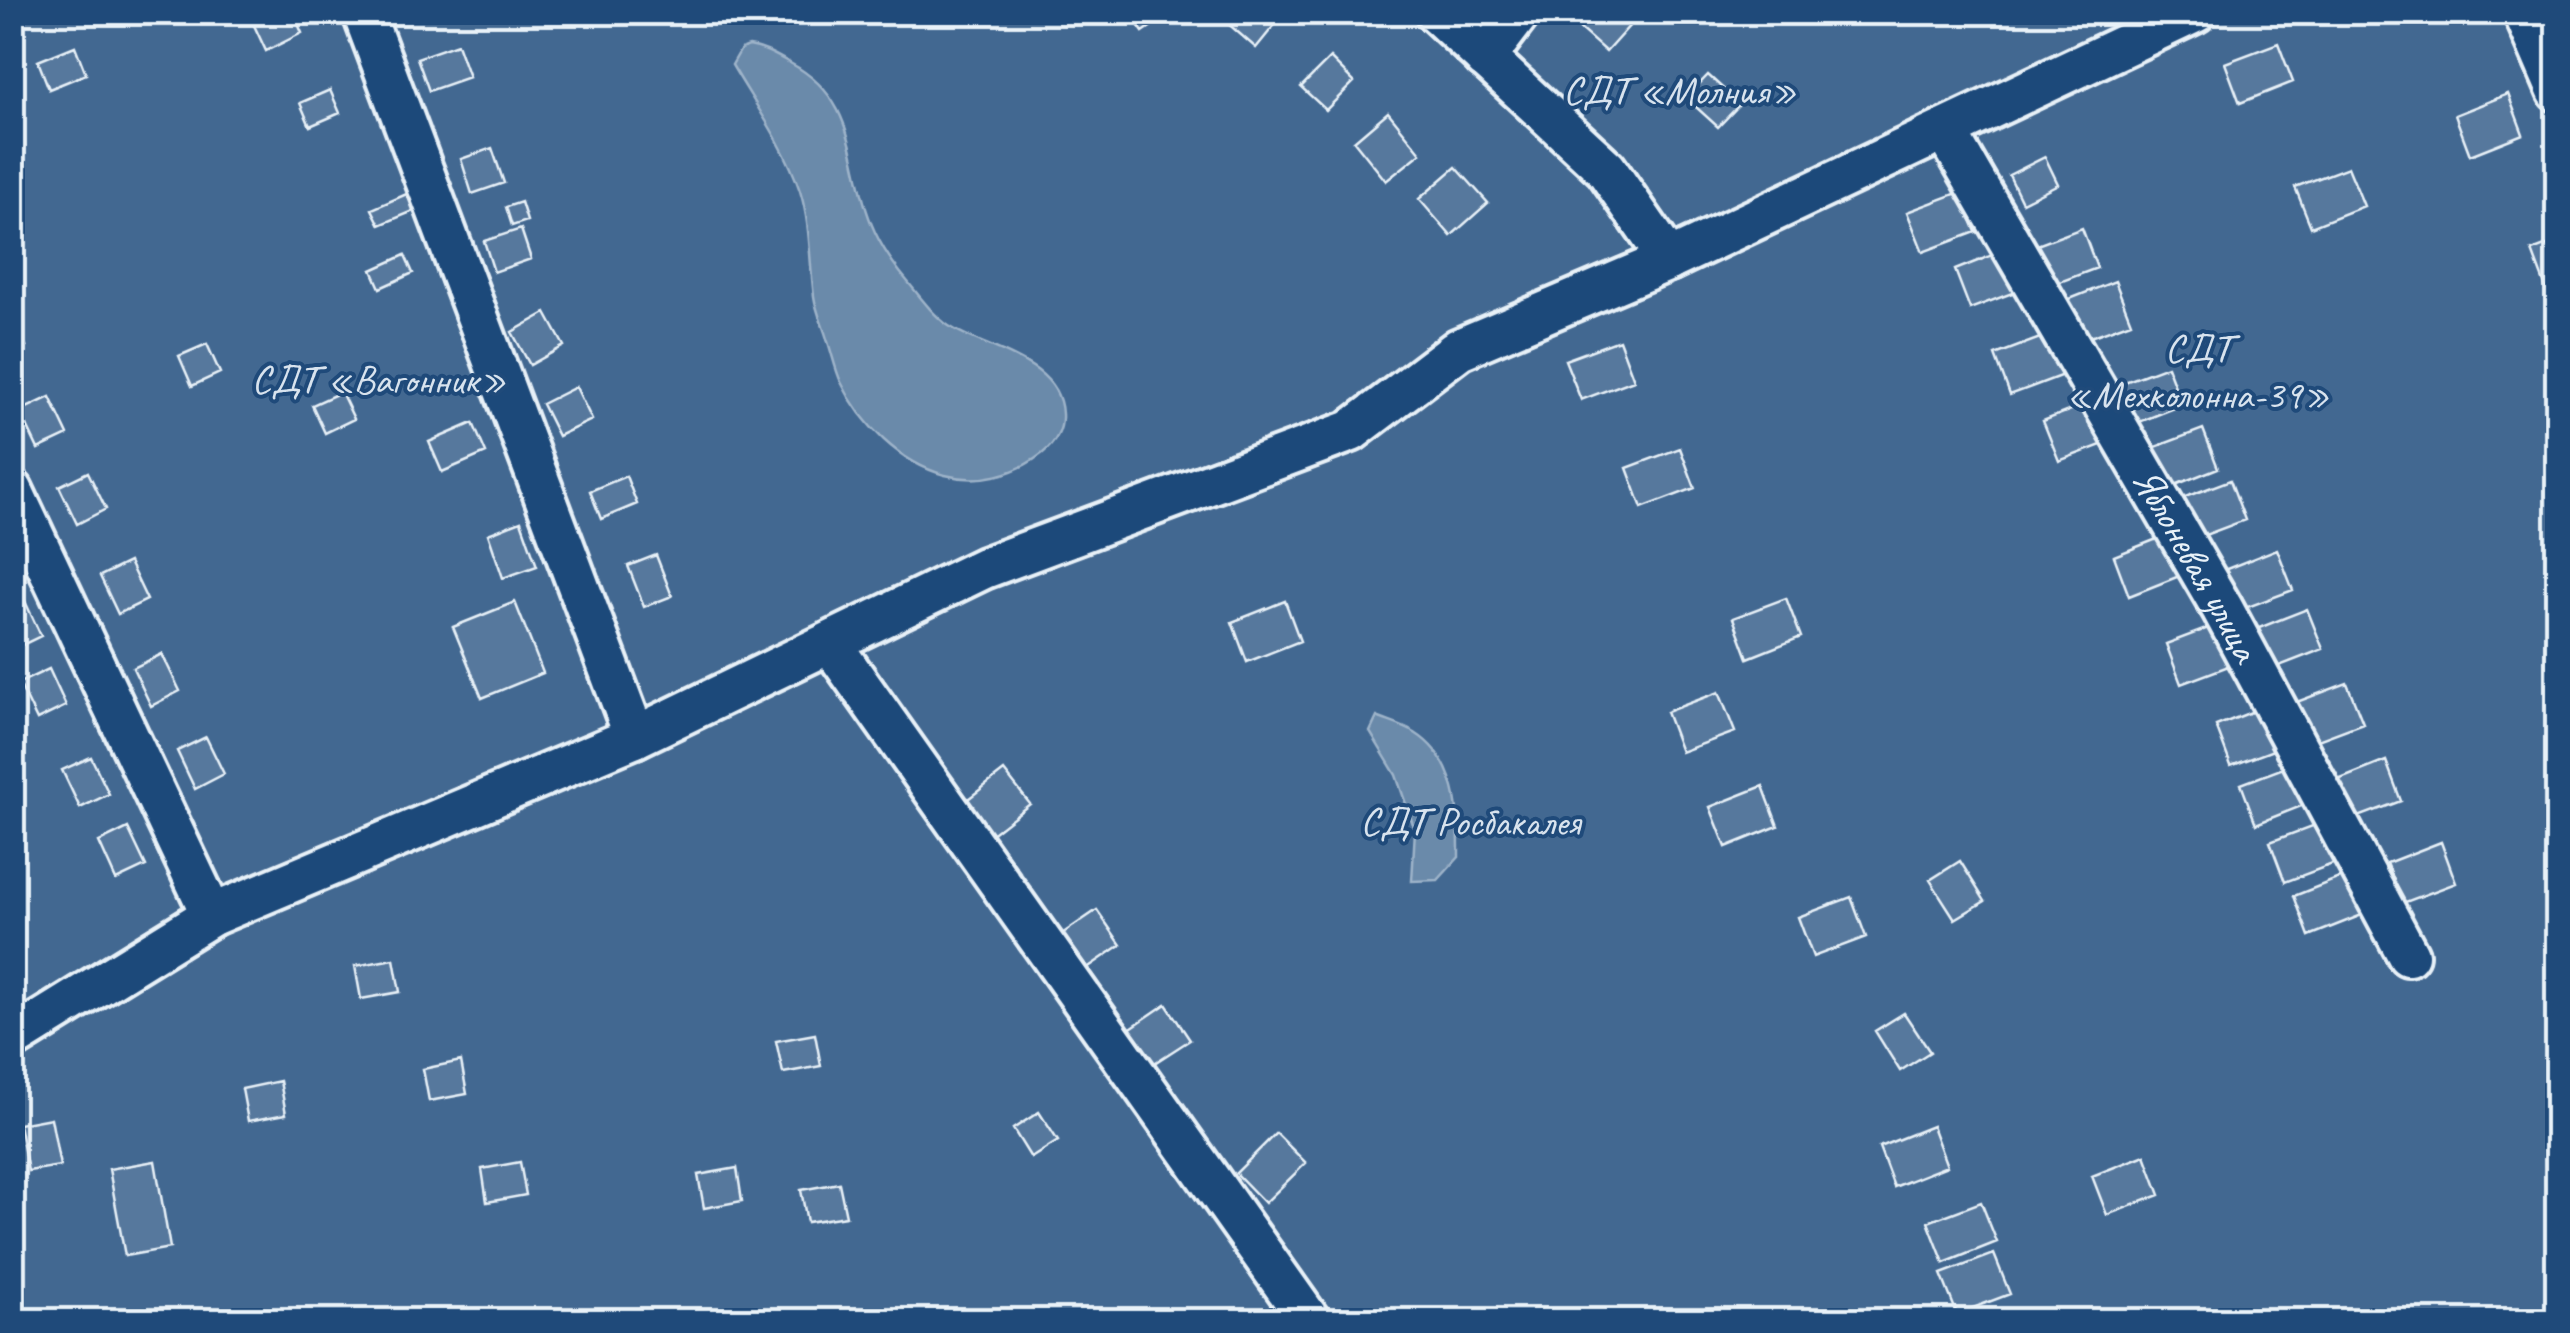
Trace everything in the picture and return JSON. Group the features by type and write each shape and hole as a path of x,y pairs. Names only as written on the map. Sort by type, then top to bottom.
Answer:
{"street":[{"path":"363,12 635,736"},
{"path":"1436,12 1606,168 1669,260"},
{"path":"1485,58 1520,12"},
{"path":"2524,12 2558,90"},
{"path":"12,1040 212,915 635,736 984,568 1351,431 1459,349 1669,260 1945,130 2172,17"},
{"name":"Яблоневая улица","path":"1945,130 2222,608 2408,955"},
{"path":"12,490 212,915"},
{"path":"830,642 1309,1320"}],"green space":[{"path":"12,13 2557,13 2557,1320 13,1320"}],"shaded area":[{"path":"749,46 790,63 830,97 849,138 875,232 894,265 927,306 949,326 1019,359 1049,381 1058,396 1061,425 1051,445 1032,461 984,478 945,475 898,451 859,413 839,377 816,307 806,217 794,174 732,65 741,49"},
{"path":"1377,717 1415,733 1440,757 1448,772 1456,805 1459,857 1438,880 1412,881 1415,830 1396,775 1370,732"}],"building":[{"path":"274,12 293,12 302,33 266,51 253,23"},
{"path":"1129,12 1172,12 1143,32"},
{"path":"1232,12 1276,12 1281,17 1256,48 1225,21"},
{"path":"1577,12 1618,12 1631,24 1606,52 1570,20"},
{"path":"2278,43 2293,82 2240,103 2225,63"},
{"path":"457,44 469,77 429,91 417,58"},
{"path":"75,46 86,74 49,89 38,61"},
{"path":"1330,58 1354,82 1326,110 1301,87"},
{"path":"1708,75 1740,104 1718,127 1686,98"},
{"path":"330,90 340,113 310,126 300,103"},
{"path":"2508,94 2523,134 2470,155 2455,115"},
{"path":"1388,112 1421,153 1386,181 1354,141"},
{"path":"492,148 504,183 472,194 461,159"},
{"path":"2045,157 2058,184 2022,202 2009,175"},
{"path":"1456,167 1488,203 1451,236 1419,199"},
{"path":"2348,167 2364,206 2311,227 2295,187"},
{"path":"1960,192 1976,232 1923,252 1907,212"},
{"path":"409,193 416,210 380,225 372,209"},
{"path":"521,202 527,221 512,226 506,207"},
{"path":"2082,228 2097,268 2044,288 2029,248"},
{"path":"521,229 531,259 494,272 484,241"},
{"path":"2558,241 2558,287 2547,291 2532,251"},
{"path":"2008,249 2023,289 1970,309 1955,270"},
{"path":"405,255 413,273 380,288 372,270"},
{"path":"2115,281 2131,322 2077,342 2062,302"},
{"path":"546,313 564,346 530,365 512,332"},
{"path":"12,317 26,346 12,352"},
{"path":"2048,335 2063,375 2010,395 1995,355"},
{"path":"1619,340 1634,380 1581,400 1565,360"},
{"path":"207,344 220,373 192,386 179,356"},
{"path":"2167,366 2182,405 2129,426 2114,386"},
{"path":"576,387 592,420 558,436 542,404"},
{"path":"341,392 354,419 325,433 312,405"},
{"path":"50,397 68,435 38,449 20,411"},
{"path":"2096,400 2112,441 2059,461 2043,421"},
{"path":"473,423 486,453 442,472 429,442"},
{"path":"2203,429 2218,468 2165,489 2150,449"},
{"path":"1680,448 1695,488 1642,508 1627,468"},
{"path":"88,472 106,509 77,524 59,486"},
{"path":"626,476 637,504 601,519 590,491"},
{"path":"2230,480 2245,520 2192,540 2177,500"},
{"path":"521,521 537,566 503,578 488,534"},
{"path":"2167,535 2182,575 2129,596 2114,556"},
{"path":"2277,549 2293,590 2240,610 2224,570"},
{"path":"656,555 672,596 644,607 628,566"},
{"path":"129,562 147,600 118,614 100,576"},
{"path":"1786,598 1801,637 1748,658 1733,618"},
{"path":"24,599 41,636 12,650 12,604"},
{"path":"1285,601 1300,641 1247,662 1232,622"},
{"path":"515,602 543,673 482,698 453,627"},
{"path":"2307,609 2323,649 2269,670 2254,630"},
{"path":"2219,624 2234,664 2181,684 2166,644"},
{"path":"162,654 180,691 151,706 133,668"},
{"path":"49,669 66,706 37,720 19,683"},
{"path":"2347,683 2363,723 2310,743 2294,703"},
{"path":"1719,692 1735,732 1681,752 1666,712"},
{"path":"2269,705 2284,746 2231,766 2216,726"},
{"path":"206,737 224,774 195,789 177,751"},
{"path":"91,757 109,794 80,808 62,770"},
{"path":"2386,761 2401,801 2348,821 2333,782"},
{"path":"2294,764 2309,803 2256,824 2241,784"},
{"path":"1004,771 1030,804 985,839 959,806"},
{"path":"1763,786 1778,826 1726,847 1710,807"},
{"path":"2323,822 2338,862 2285,882 2270,842"},
{"path":"128,828 146,866 116,880 99,842"},
{"path":"2441,842 2456,883 2403,903 2387,863"},
{"path":"1960,861 1985,901 1955,919 1930,880"},
{"path":"2347,875 2362,915 2309,936 2294,896"},
{"path":"1851,897 1866,937 1813,957 1798,917"},
{"path":"1097,910 1121,945 1074,977 1050,942"},
{"path":"394,959 400,992 361,999 355,966"},
{"path":"1166,1004 1190,1040 1142,1071 1119,1036"},
{"path":"1904,1013 1930,1052 1900,1071 1875,1031"},
{"path":"815,1034 821,1066 783,1073 776,1041"},
{"path":"461,1061 467,1094 429,1101 423,1069"},
{"path":"280,1081 286,1114 248,1121 242,1089"},
{"path":"1039,1112 1058,1141 1031,1158 1013,1129"},
{"path":"51,1118 60,1166 28,1171 19,1124"},
{"path":"1932,1126 1947,1166 1894,1187 1879,1147"},
{"path":"1276,1133 1306,1163 1265,1203 1236,1173"},
{"path":"2145,1155 2160,1195 2107,1215 2092,1176"},
{"path":"155,1161 170,1248 125,1256 109,1169"},
{"path":"520,1162 526,1195 487,1202 482,1169"},
{"path":"737,1168 742,1201 704,1208 698,1175"},
{"path":"839,1183 846,1216 807,1222 801,1190"},
{"path":"1981,1202 1997,1242 1944,1263 1928,1222"},
{"path":"1994,1254 2010,1294 1957,1314 1941,1274"},
{"path":"2558,1257 2558,1289 2548,1260"}],"park label":[{"name":"СДТ «Молния»","path":"1680,91"},
{"name":"СДТ «Мехколонна-39»","path":"2198,372"},
{"name":"СДТ «Вагонник»","path":"379,380"},
{"name":"СДТ Росбакалея","path":"1470,822"}]}
